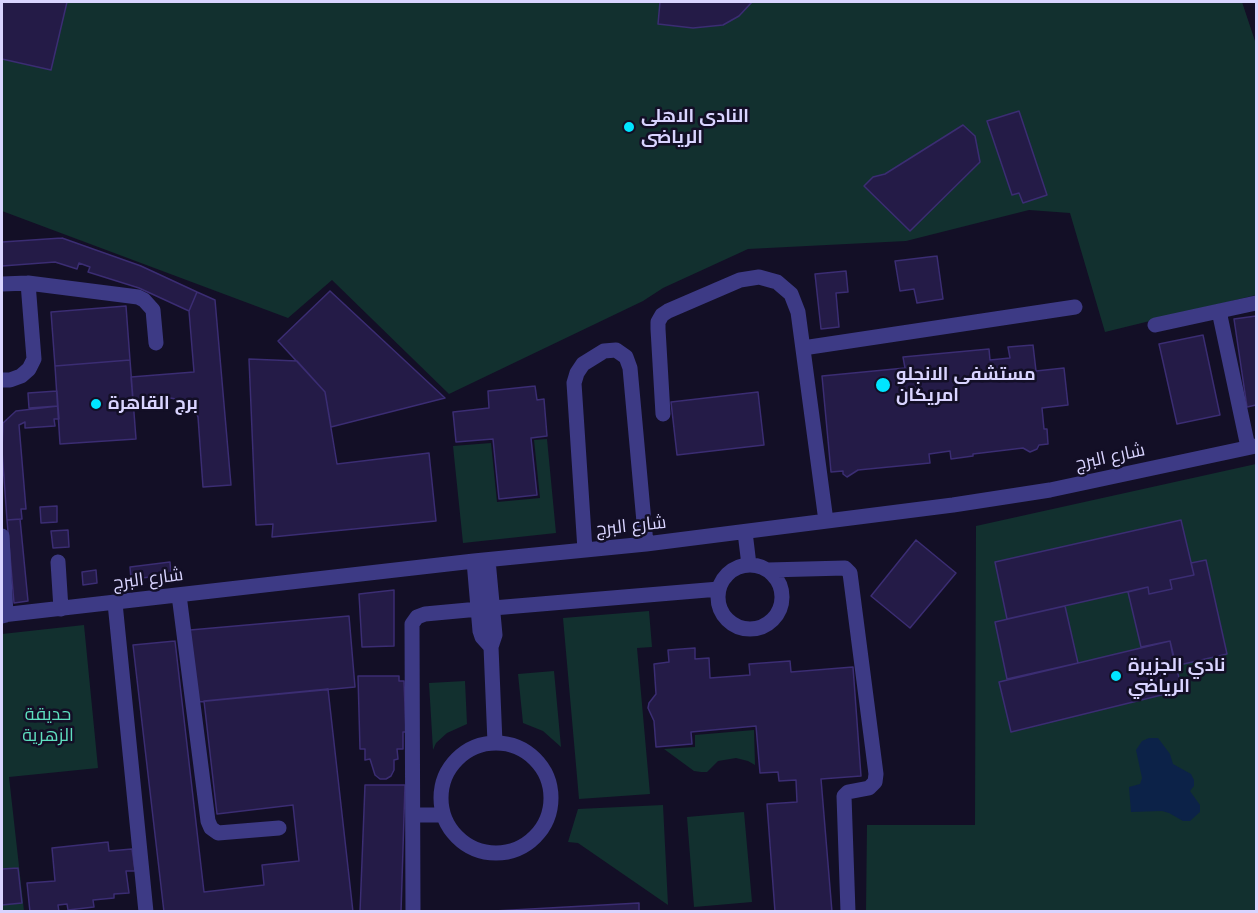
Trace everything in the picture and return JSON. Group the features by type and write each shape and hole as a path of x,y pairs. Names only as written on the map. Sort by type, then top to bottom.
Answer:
{"street":[{"path":"663,414 658,329 658,322 662,315 668,310 740,280 759,277 777,282 791,294 798,312 826,521"},
{"path":"2,380 21,376 29,369 34,359 28,283"},
{"path":"2,285 28,283 138,297 153,310 156,343"},
{"path":"1155,326 1257,303"},
{"path":"803,348 1075,308"},
{"path":"1219,311 1252,446"},
{"path":"585,550 574,383 583,364 604,351 616,350 626,357 630,368 646,544"},
{"name":"شارع البرج","path":"3,615 646,544 1006,498 1252,446"},
{"path":"745,532 749,565"},
{"path":"2,536 3,615"},
{"path":"481,561 486,609 480,631 491,647 495,742"},
{"path":"58,562 61,609"},
{"path":"759,566 768,570 781,586 782,606 778,615 762,628 742,629 725,618 720,609 719,589 730,572 739,567 759,566"},
{"path":"768,570 845,568 850,573 876,774 869,788 848,792 844,795 848,912"},
{"path":"413,912 412,624 417,617 425,614 719,589"},
{"path":"179,596 208,821 218,833 279,828"},
{"path":"115,603 146,912"},
{"path":"495,742 512,745 528,753 541,765 549,780 552,797 549,814 542,830 529,842 514,850 496,853 479,850 464,842 451,830 444,815 441,798 443,781 451,766 463,753 495,742"},
{"path":"413,815 444,815"}],"green space":[{"name":"النادى الاهلى الرياضى","path":"2,2 1242,2 1256,44 1256,295 1105,332 1070,213 1029,210 906,241 748,249 663,288 643,301 449,394 332,280 288,318 2,211"},
{"path":"547,439 556,533 463,543 453,446 491,443 497,502 540,498 534,440"},
{"name":"نادي الجزيرة الرياضي","path":"1256,464 1256,911 866,912 867,825 975,825 976,526"},
{"path":"649,611 652,647 637,648 650,794 579,799 563,618"},
{"name":"حديقة الزهرية","path":"84,625 98,768 9,777 24,911 2,911 2,634"},
{"path":"554,671 561,747 543,731 523,723 518,674"},
{"path":"465,681 467,724 447,733 436,743 433,750 429,683"},
{"path":"754,730 755,765 736,758 718,761 707,772 694,771 664,749 695,747 695,735"},
{"path":"663,805 668,905 578,843 568,842 578,809"},
{"path":"744,812 752,902 694,907 687,817"}],"water":[{"path":"1158,738 1170,754 1173,764 1191,774 1194,780 1194,786 1190,791 1200,805 1200,812 1190,821 1183,821 1162,811 1131,812 1129,787 1140,784 1142,778 1136,750 1142,741"}],"building":[{"path":"2,2 67,2 51,70 2,59"},
{"path":"660,2 752,2 739,16 723,25 693,28 658,24"},
{"path":"1019,111 1047,195 1023,203 1019,193 1012,195 987,121"},
{"path":"963,125 975,136 980,162 910,231 864,186 873,177 885,174"},
{"path":"62,238 141,266 197,292 189,311 139,288 88,272 90,267 79,263 77,269 55,262 2,266 2,242"},
{"path":"937,256 943,299 917,303 914,289 900,291 895,261"},
{"path":"846,271 848,292 836,293 839,327 821,329 815,274"},
{"path":"330,291 445,398 331,427 325,392 278,341"},
{"path":"197,292 215,300 231,485 203,487 198,417 192,405 170,398 133,402 131,377 194,372 189,311"},
{"path":"126,306 130,360 55,366 51,312"},
{"path":"1256,316 1256,405 1247,407 1234,319"},
{"path":"1203,335 1220,415 1177,424 1159,344"},
{"path":"1033,345 1036,371 1064,368 1068,405 1042,408 1048,444 1039,445 1037,449 1030,452 1023,448 951,459 950,451 929,454 930,463 858,470 847,477 843,471 831,472 822,376 905,368 903,357 989,349 990,360 1010,358 1008,347"},
{"path":"249,359 297,361 325,392 337,464 429,453 436,521 272,537 273,524 256,525"},
{"name":"برج القاهرة","path":"130,360 136,439 60,444 55,366"},
{"path":"535,386 537,400 544,399 547,436 531,438 537,495 499,499 493,439 456,442 453,412 489,408 488,391"},
{"path":"57,391 58,406 29,408 28,393"},
{"path":"758,392 764,445 677,455 671,402"},
{"path":"58,406 59,419 54,419 55,426 25,428 25,422 19,425 26,509 21,509 22,519 7,520 2,451 3,423 16,411"},
{"path":"57,506 57,522 41,523 40,507"},
{"path":"20,519 28,601 14,603 7,520"},
{"path":"1181,520 1194,575 1170,580 1172,589 1149,594 1148,587 1007,619 995,562"},
{"path":"68,530 69,547 53,548 51,531"},
{"path":"916,540 956,573 910,628 871,596"},
{"path":"1206,560 1227,654 1175,666 1170,641 1141,647 1128,592 1148,587 1149,594 1172,589 1170,580 1194,575 1191,563"},
{"path":"170,562 171,575 131,579 130,567"},
{"path":"96,570 97,583 83,585 82,572"},
{"path":"394,590 394,646 362,647 359,594"},
{"path":"1065,606 1078,663 1007,679 995,622"},
{"path":"349,616 355,687 196,702 190,630"},
{"path":"175,641 204,892 264,885 262,865 299,861 293,805 217,814 204,701 328,689 353,912 164,912 133,645"},
{"path":"1170,641 1182,690 1011,732 999,682"},
{"path":"695,648 695,659 709,658 710,678 750,675 749,664 790,661 791,672 853,667 861,776 821,779 832,912 775,912 767,804 797,802 796,780 779,781 778,772 760,773 756,726 691,732 692,744 656,747 654,721 648,708 656,694 654,664 669,662 668,650"},
{"path":"358,676 399,676 399,681 404,681 406,732 403,732 403,749 397,749 398,759 394,760 394,770 386,779 380,779 375,775 370,759 365,760 365,749 360,749"},
{"path":"365,785 405,785 401,912 360,912"},
{"path":"108,842 109,851 132,849 135,871 126,871 129,893 114,894 114,898 93,900 94,907 68,910 67,904 58,905 59,912 30,912 27,883 55,881 52,848"},
{"path":"18,868 22,903 2,905 2,869"},
{"path":"639,903 639,912 476,912"}],"place":[{"name":"النادى الاهلى الرياضى","path":"629,127"},
{"name":"مستشفى الانجلو امريكان","path":"883,385"},
{"name":"برج القاهرة","path":"96,404"},
{"name":"نادي الجزيرة الرياضي","path":"1116,676"}]}
